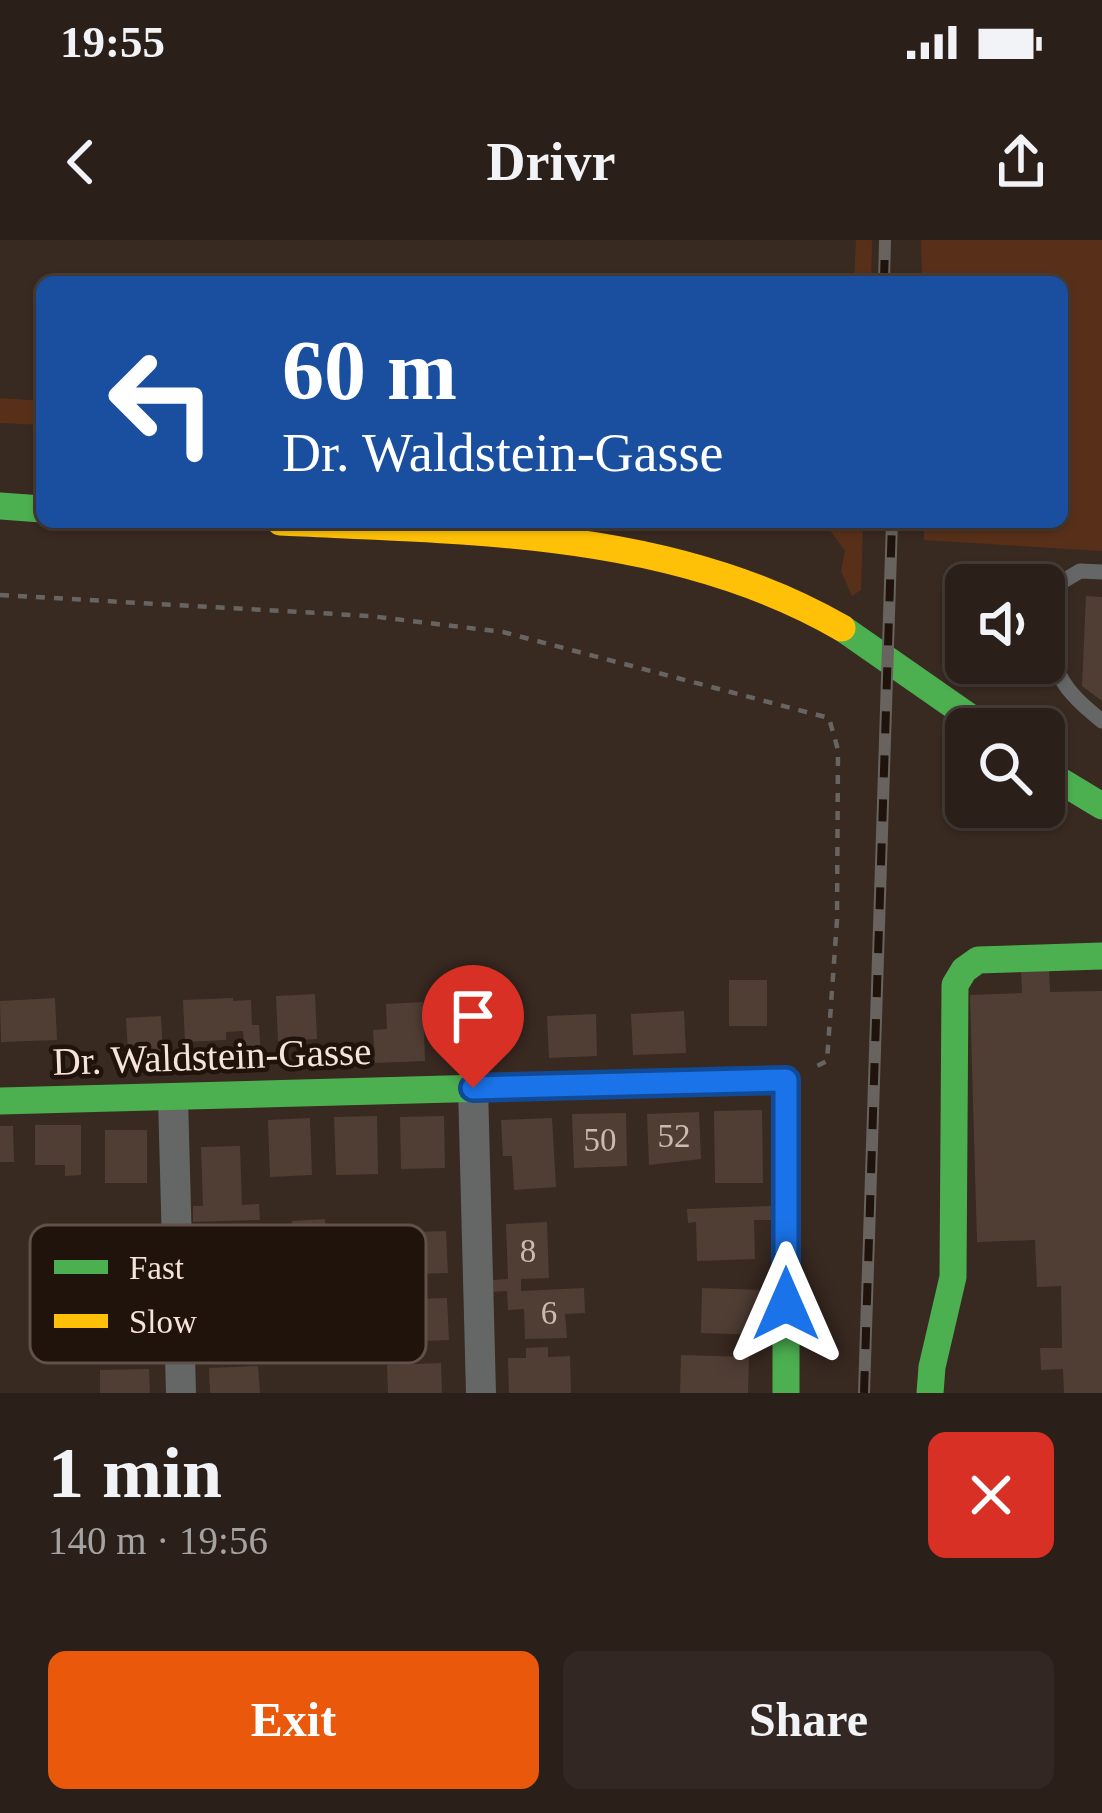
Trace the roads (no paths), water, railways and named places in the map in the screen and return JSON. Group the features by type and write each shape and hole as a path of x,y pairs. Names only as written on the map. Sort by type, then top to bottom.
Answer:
{"street":[{"path":"0,506 36,508"},
{"path":"393,528 604,546 692,565 772,593 852,633 957,708"},
{"path":"1065,784 1102,806"},
{"path":"930,1393 953,1277 955,985 978,960 1102,956"},
{"name":"Dr. Waldstein-Gasse","path":"0,1101 786,1080 786,1393"},
{"path":"473,1088 481,1393"},
{"path":"172,1098 176,1225"},
{"path":"181,1363 182,1393"}],"lane":[{"path":"1102,572 1080,571 1055,586 1052,662 1069,696 1102,721"}],"railway":[{"path":"884,276 885,240"},
{"path":"864,1393 892,528"}]}
